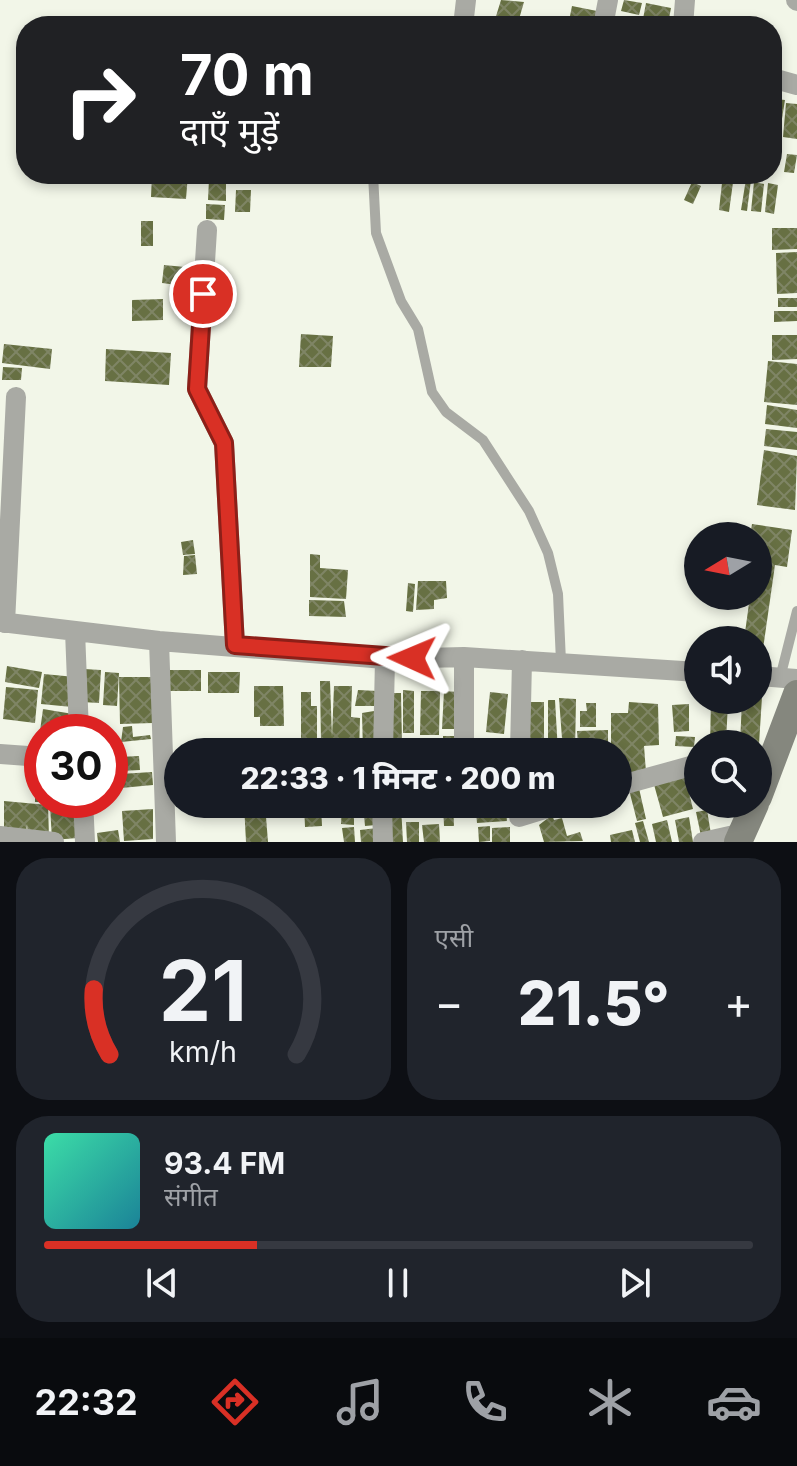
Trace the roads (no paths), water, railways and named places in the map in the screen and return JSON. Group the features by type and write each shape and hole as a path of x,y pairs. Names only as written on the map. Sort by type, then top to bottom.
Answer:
{"street":[{"path":"207,230 197,389 224,443 235,645"},
{"path":"16,397 2,623 159,641 385,659 464,657 684,671"},
{"path":"75,631 78,714"},
{"path":"159,641 166,842"},
{"path":"464,657 464,738"},
{"path":"383,738 385,659"},
{"path":"520,738 522,660"},
{"path":"772,745 791,684"},
{"path":"0,754 24,756"},
{"path":"632,782 684,768"},
{"path":"84,818 85,842"},
{"path":"382,818 383,842"},
{"path":"703,842 740,837 749,818"},
{"path":"0,836 54,842"}],"lane":[{"path":"374,184 376,233 401,301 418,329 432,392 446,412 483,440 529,511 548,553 558,594 561,662"},
{"path":"791,684 797,611"}]}
